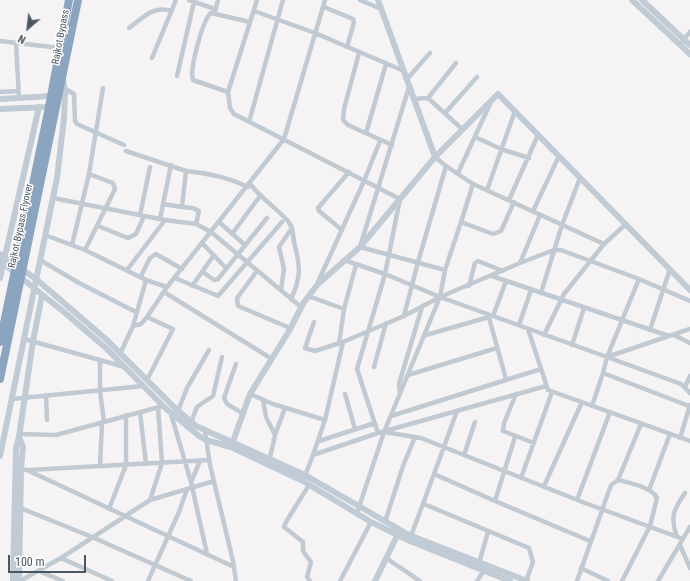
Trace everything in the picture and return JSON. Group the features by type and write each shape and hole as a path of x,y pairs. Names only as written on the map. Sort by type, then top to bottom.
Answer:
{"highway":[{"name":"Rajkot Bypass","path":"53,108 51,96 69,0"},
{"name":"Rajkot Bypass","path":"63,78 78,0"},
{"name":"Rajkot Bypass Flyover","path":"0,379 53,108 63,78"},
{"name":"Rajkot Bypass Flyover","path":"0,342 46,122 53,108"}],"street":[{"path":"152,58 176,0"},
{"path":"188,0 215,11 250,22"},
{"path":"218,0 215,11 208,15 206,20 192,67 191,76 193,80 198,83 228,92"},
{"path":"257,0 228,92 230,108 234,114 400,199"},
{"path":"249,122 284,0"},
{"path":"133,326 141,324 147,317 167,287 210,232 251,184 284,139 325,0"},
{"path":"360,0 382,9"},
{"path":"378,0 435,157 473,184 604,244"},
{"path":"632,0 682,42 690,45"},
{"path":"642,0 682,42 690,54"},
{"path":"177,76 194,2"},
{"path":"324,7 354,22 347,47"},
{"path":"129,28 155,10 163,8 172,11"},
{"path":"254,11 315,33 404,71"},
{"path":"682,42 690,32"},
{"path":"0,41 60,48"},
{"path":"16,43 19,98"},
{"path":"359,53 344,109 343,120 348,125 380,141 392,145"},
{"path":"407,79 430,53"},
{"path":"428,98 456,63"},
{"path":"366,133 386,64"},
{"path":"445,113 477,77"},
{"path":"0,456 53,198 64,118 63,78"},
{"path":"360,247 410,86"},
{"path":"64,88 74,94 75,121 77,124 124,145"},
{"path":"72,245 89,174 95,132 104,88"},
{"path":"0,92 18,91"},
{"path":"231,445 250,394 308,296 318,284 360,247 435,157 498,94 690,290"},
{"path":"0,99 51,96"},
{"path":"413,99 428,98 462,129"},
{"path":"458,173 490,103"},
{"path":"0,109 39,107 53,108"},
{"path":"0,278 2,259 39,107"},
{"path":"487,190 515,111"},
{"path":"462,222 493,234 497,234 501,231 511,201 538,135"},
{"path":"475,137 501,149 528,158"},
{"path":"318,284 364,181 380,141"},
{"path":"126,151 171,165 186,172 207,172 251,184 260,196 288,222 292,228 298,251 300,273 291,299"},
{"path":"533,211 559,156"},
{"path":"128,270 163,220 163,204 171,165"},
{"path":"404,316 446,166"},
{"path":"98,226 128,238 136,234 142,215 150,167"},
{"path":"182,207 186,172"},
{"path":"342,230 319,211 318,208 348,172"},
{"path":"85,250 114,193 115,186 113,183 89,174"},
{"path":"541,293 562,225 580,178"},
{"path":"358,510 384,432 426,335 440,297 445,270 462,222 473,184"},
{"path":"232,234 260,196"},
{"path":"53,198 163,220 196,224 210,232 301,307"},
{"path":"378,433 357,369 390,255 400,199"},
{"path":"163,204 197,209 199,211 196,224"},
{"path":"520,263 540,215"},
{"path":"203,272 216,280 267,218"},
{"path":"219,222 245,245"},
{"path":"175,278 218,296 282,222"},
{"path":"544,335 561,300 604,244 626,224"},
{"path":"281,290 284,269 279,246 292,228"},
{"path":"45,235 85,250 141,276 146,280 167,287"},
{"path":"202,243 226,268"},
{"path":"360,247 445,270"},
{"path":"314,322 305,348 315,351 341,343 404,316 440,297 554,250 561,250 639,279 690,301"},
{"path":"141,276 150,258 156,254 182,269"},
{"path":"192,286 214,255"},
{"path":"2,259 36,279 120,352 178,411 205,431 231,445 304,478 309,485 385,522 399,533 411,536 479,563 485,568 510,581"},
{"path":"2,259 118,360 143,386 160,407 206,440 231,445"},
{"path":"40,260 79,283 136,312"},
{"path":"344,260 385,274 490,316 519,325 686,387 690,393"},
{"path":"469,286 474,263 478,260 503,271"},
{"path":"304,478 319,441 325,420 341,343 344,309 356,265"},
{"path":"650,330 670,269"},
{"path":"256,271 237,298 238,306 290,328"},
{"path":"492,276 669,336"},
{"path":"592,406 607,357 639,279"},
{"path":"118,360 120,352 133,326 146,280"},
{"path":"506,281 490,316 506,379"},
{"path":"519,325 531,290"},
{"path":"164,292 272,359"},
{"path":"13,581 17,507 23,447 19,436 33,341 42,295"},
{"path":"308,296 344,309"},
{"path":"400,394 399,384 422,307"},
{"path":"572,345 584,308"},
{"path":"426,335 490,316"},
{"path":"147,317 173,329 147,380"},
{"path":"374,367 386,323"},
{"path":"528,329 548,390 690,441"},
{"path":"607,357 690,330"},
{"path":"674,335 690,343"},
{"path":"24,339 126,368"},
{"path":"408,375 497,348"},
{"path":"178,411 187,388 209,350"},
{"path":"191,422 197,407 213,396 222,357"},
{"path":"100,360 100,391 103,423 100,466"},
{"path":"236,364 224,398 227,404 242,413"},
{"path":"391,416 541,369"},
{"path":"603,373 690,405 680,438"},
{"path":"686,387 690,376"},
{"path":"12,399 143,386"},
{"path":"313,455 378,433 546,386"},
{"path":"522,478 552,392"},
{"path":"250,394 285,408 325,420"},
{"path":"345,394 355,429"},
{"path":"516,394 503,427 503,431 514,437 534,443"},
{"path":"46,395 47,420"},
{"path":"263,400 266,417 275,435"},
{"path":"544,486 582,402"},
{"path":"19,436 56,434 160,407"},
{"path":"150,500 162,463 160,407"},
{"path":"270,458 275,435 285,408"},
{"path":"411,536 457,411"},
{"path":"140,412 146,464"},
{"path":"577,500 610,412"},
{"path":"171,414 191,482"},
{"path":"109,509 126,465 126,415"},
{"path":"464,455 475,422"},
{"path":"319,441 375,423"},
{"path":"577,581 611,485 618,480 642,424"},
{"path":"205,431 209,460 236,581"},
{"path":"384,432 415,437 443,446 577,500 683,539"},
{"path":"648,490 670,434"},
{"path":"385,522 403,466 415,437"},
{"path":"495,501 514,437"},
{"path":"257,456 270,458 358,510 371,522 485,568 526,581 533,562 529,548 424,504"},
{"path":"21,469 209,460"},
{"path":"148,581 190,488 200,461"},
{"path":"21,469 234,567"},
{"path":"434,474 590,541"},
{"path":"618,480 648,490 654,493 657,498 650,526 622,581"},
{"path":"17,507 20,581 61,558 150,500 214,481"},
{"path":"309,485 284,527 303,542 302,551 311,562 306,577 310,581"},
{"path":"190,488 207,554"},
{"path":"677,536 673,519 675,508 685,493"},
{"path":"17,507 92,537 191,581"},
{"path":"340,581 371,522"},
{"path":"658,581 690,527"},
{"path":"479,563 488,532"},
{"path":"375,581 399,533"},
{"path":"680,545 690,568"},
{"path":"61,558 112,581"},
{"path":"386,558 419,581"},
{"path":"477,581 485,568"},
{"path":"581,568 608,581"},
{"path":"39,570 56,580 63,581"}]}
